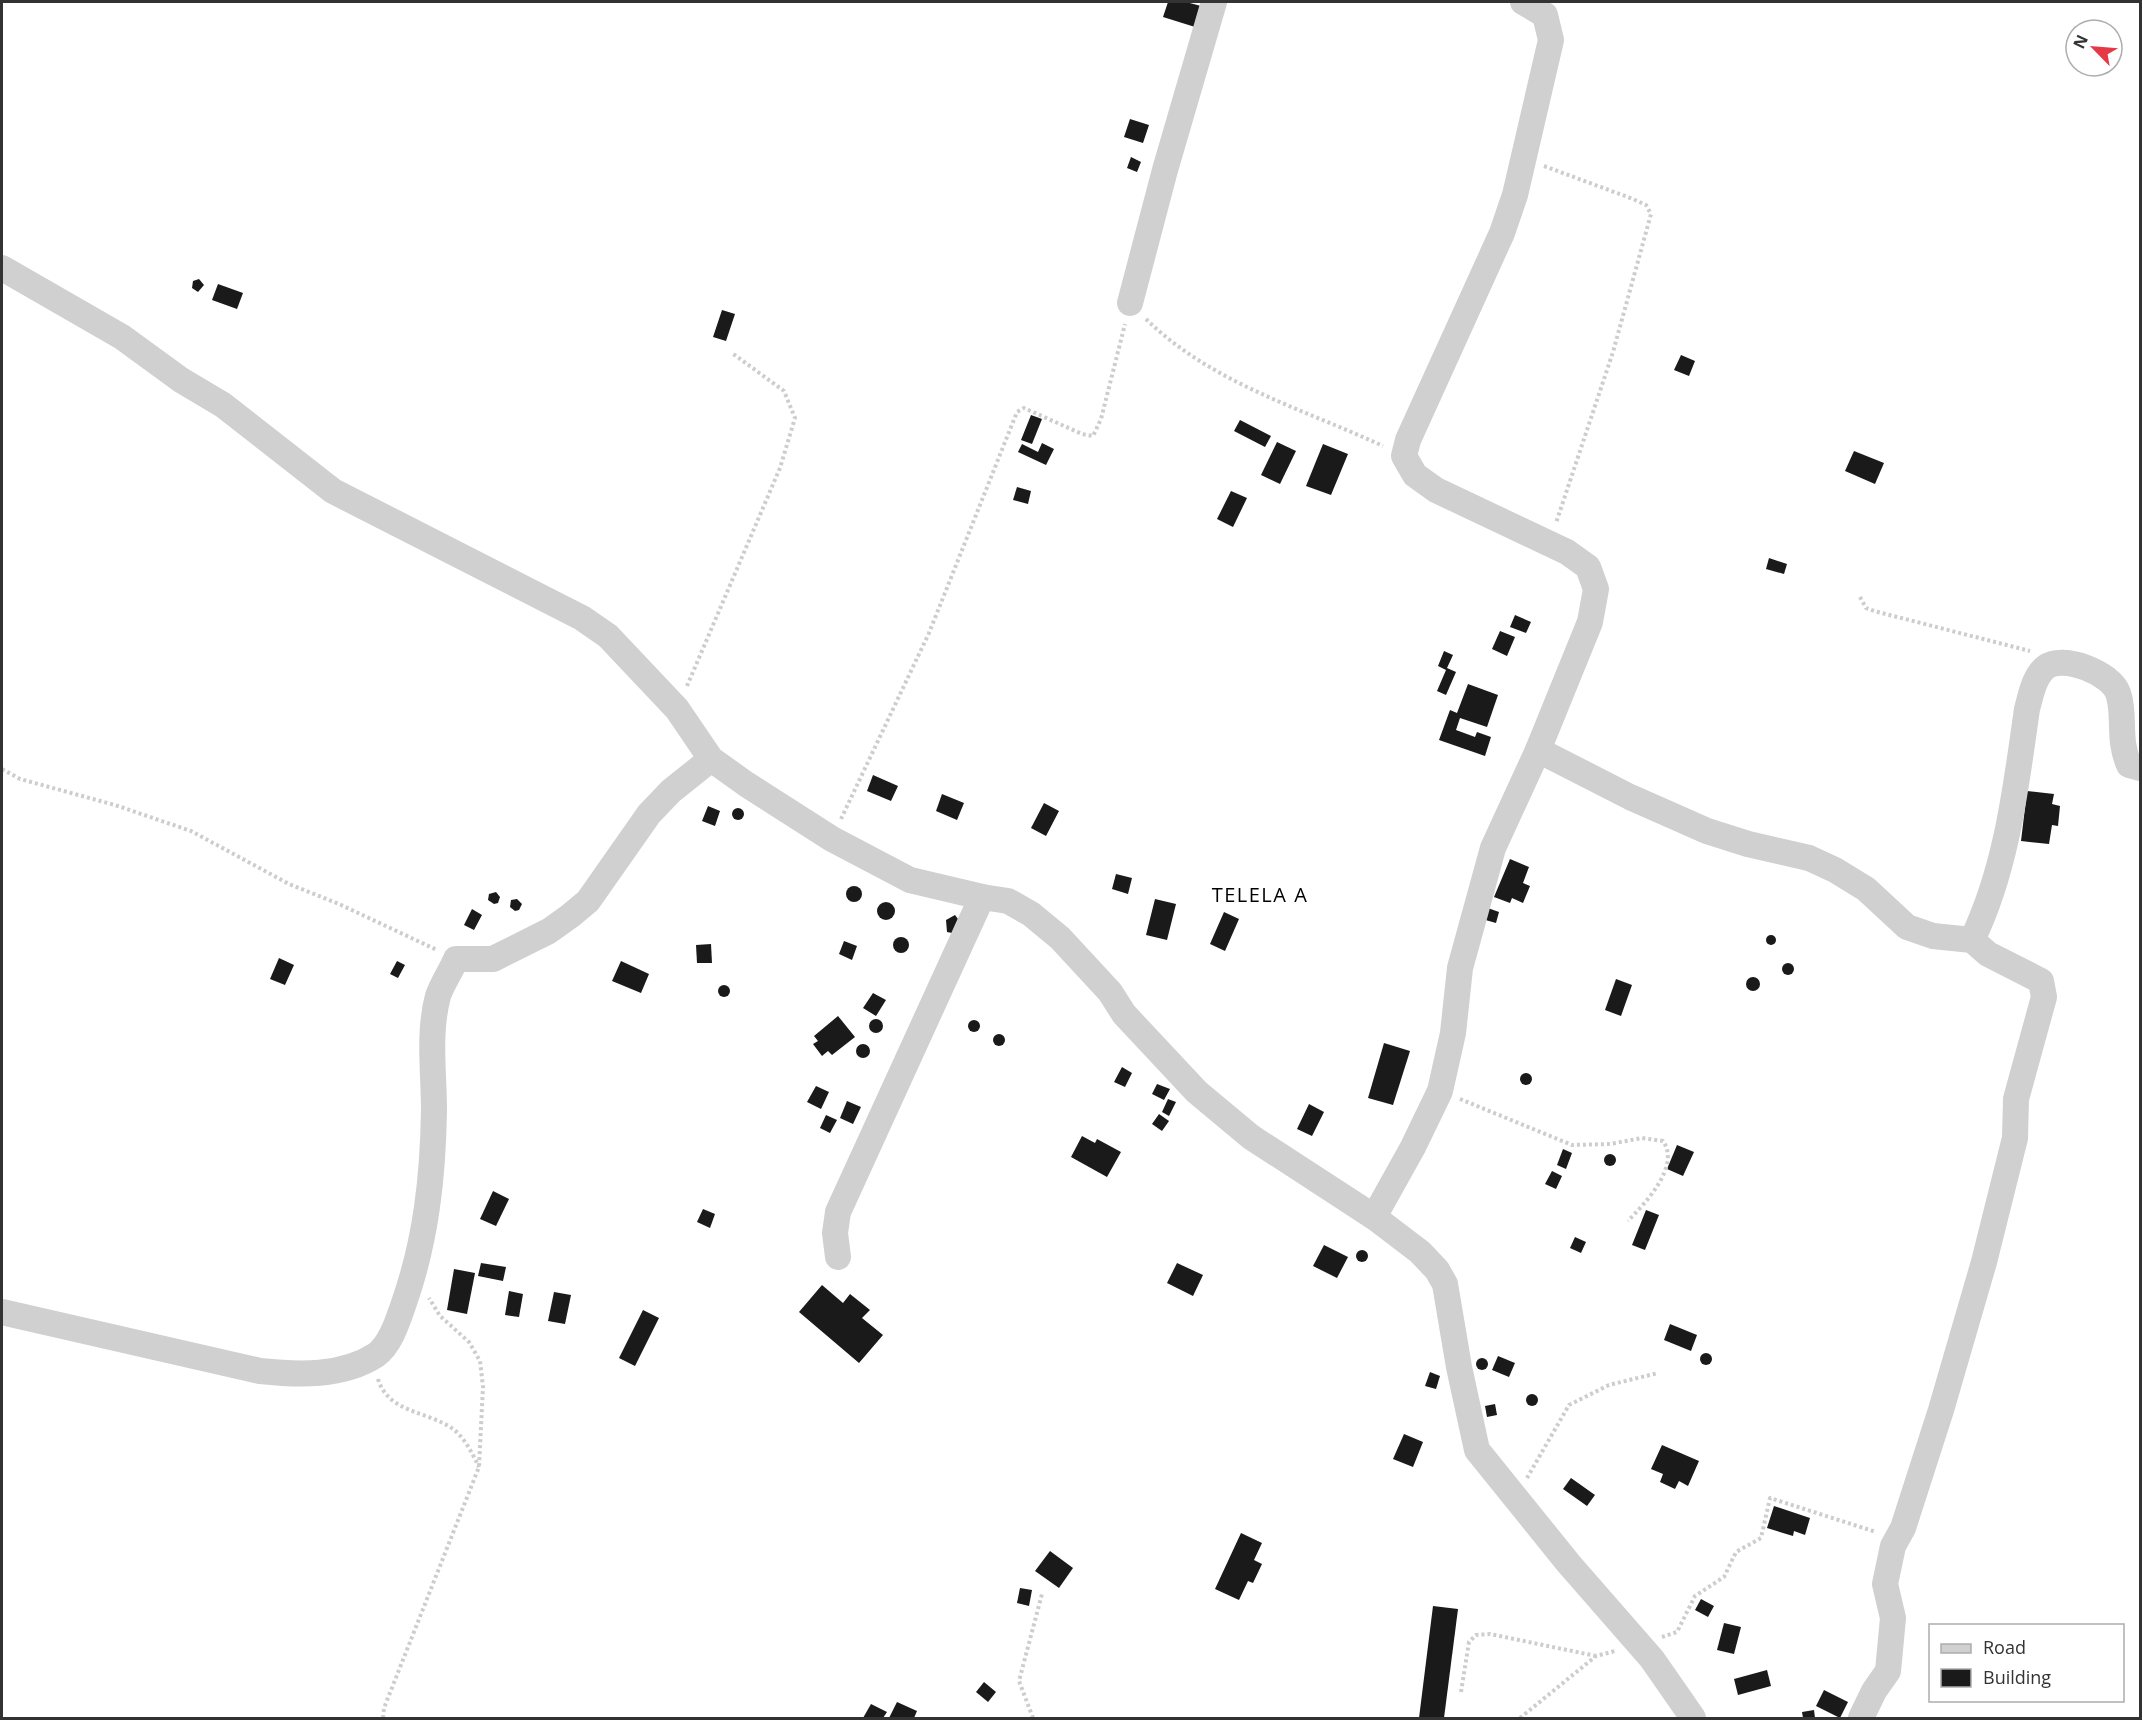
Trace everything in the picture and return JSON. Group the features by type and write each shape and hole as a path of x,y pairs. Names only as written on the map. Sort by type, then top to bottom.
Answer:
{"street":[{"path":"1130,303 1165,170 1214,2"},
{"path":"1374,1217 1413,1148 1440,1091 1453,1033 1460,968 1493,848 1538,750 1590,622 1596,589 1588,567 1549,544 1436,490 1415,475 1404,456 1408,440 1502,233 1525,158 1551,40 1545,15 1523,2"},
{"path":"2,268 122,337 181,380 223,405 333,491 582,618 608,636 677,709 711,759 832,839 910,880 1008,901 1031,914 1060,938 1110,992 1124,1014 1197,1092 1251,1137 1374,1217 1420,1252 1437,1270 1445,1284 1463,1389 1477,1450 1637,1644 1652,1659 1693,1719"},
{"path":"1972,940 1999,868 2027,709 2034,685 2048,665 2059,662 2093,671 2114,685 2120,703 2120,737 2126,759 2129,765 2140,768"},
{"path":"1538,750 1630,797 1707,831 1748,844 1809,858 1835,870 1866,889 1907,927 1933,936 1972,940 1988,954 2041,981 2044,997 2016,1099 2015,1138 1984,1262 1941,1410 1903,1528 1893,1546 1885,1584 1893,1618 1888,1671 1874,1691 1861,1719"},
{"path":"2,1312 260,1371 324,1372 353,1365 377,1354 394,1331 414,1273 432,1180 432,1042 438,996 456,959 493,958 549,931 570,916 588,901 649,814 670,791 711,759"},
{"path":"838,1257 835,1233 838,1212 982,897"}],"path":[{"path":"1525,158 1633,199 1646,205 1651,214 1614,352 1549,544"},
{"path":"1130,303 1170,343 1248,388 1404,456"},
{"path":"832,839 929,633 1017,412 1024,408 1082,434 1093,436 1101,419 1130,303"},
{"path":"677,709 780,468 795,418 784,391 732,353"},
{"path":"1860,597 1865,607 1874,611 2018,647 2059,662"},
{"path":"2,769 20,779 115,805 192,831 289,884 339,904 456,959"},
{"path":"1440,1091 1572,1145 1610,1144 1642,1138 1663,1141 1667,1154 1662,1180 1628,1221"},
{"path":"383,1719 384,1708 479,1467 483,1387 480,1361 468,1342 440,1316 414,1273"},
{"path":"377,1354 378,1382 385,1394 402,1407 452,1428 465,1441 479,1467"},
{"path":"1516,1497 1569,1405 1608,1385 1658,1373"},
{"path":"1520,1719 1596,1656 1677,1632 1695,1596 1724,1577 1736,1552 1761,1538 1770,1498 1880,1533 1903,1528"},
{"path":"1033,1719 1019,1681 1042,1594"},
{"path":"1461,1692 1469,1642 1476,1635 1490,1634 1596,1656"}],"building":[{"path":"1168,2 1186,2 1201,6 1195,27 1163,17"},
{"path":"1130,119 1149,125 1143,143 1124,137"},
{"path":"1131,157 1141,162 1137,172 1127,168"},
{"path":"199,279 204,285 198,292 192,288 193,281"},
{"path":"218,284 243,293 237,309 212,300"},
{"path":"722,310 735,314 726,341 713,337"},
{"path":"1681,355 1695,361 1689,376 1674,370"},
{"path":"1031,415 1042,419 1032,444 1021,440"},
{"path":"1240,420 1271,436 1265,447 1234,431"},
{"path":"1277,442 1296,451 1280,484 1261,475"},
{"path":"1042,443 1054,449 1046,465 1018,452 1022,444 1038,452"},
{"path":"1323,444 1348,454 1331,495 1306,486"},
{"path":"1854,451 1884,463 1875,484 1845,471"},
{"path":"1017,487 1031,491 1028,504 1013,500"},
{"path":"1231,491 1247,498 1233,527 1217,519"},
{"path":"1769,558 1787,564 1784,574 1766,569"},
{"path":"1515,615 1531,622 1526,633 1510,627"},
{"path":"1500,631 1515,637 1507,656 1492,649"},
{"path":"1444,651 1453,655 1447,668 1456,672 1446,695 1437,691 1446,670 1438,666"},
{"path":"1468,684 1498,695 1487,727 1460,718 1456,730 1475,737 1477,732 1491,737 1485,756 1439,740 1450,710 1457,713"},
{"path":"873,775 898,786 891,801 867,791"},
{"path":"2027,791 2054,794 2052,804 2060,806 2058,826 2052,825 2049,844 2021,841"},
{"path":"942,794 964,803 957,820 936,811"},
{"path":"1044,803 1059,811 1046,836 1031,828"},
{"path":"708,806 720,811 715,826 702,821"},
{"path":"740,808 744,814 740,820 736,820 732,812"},
{"path":"1510,859 1529,867 1523,883 1530,886 1523,903 1512,898 1510,903 1494,897"},
{"path":"1116,874 1132,878 1128,894 1112,889"},
{"path":"854,886 860,888 862,894 860,900 854,902 848,900 846,894 848,888"},
{"path":"496,892 500,897 498,903 494,904 488,900 489,894"},
{"path":"517,899 522,904 519,910 515,911 510,907 511,900"},
{"path":"1155,899 1176,904 1167,940 1146,935"},
{"path":"882,902 890,902 895,907 893,918 882,920 877,915 877,907"},
{"path":"1485,907 1499,912 1496,923 1482,919"},
{"path":"472,909 482,915 474,930 464,925"},
{"path":"1224,912 1239,919 1225,951 1210,944"},
{"path":"955,915 958,919 952,933 947,932 946,920"},
{"path":"1771,935 1776,940 1771,945 1766,940"},
{"path":"901,937 909,945 901,953 893,945"},
{"path":"844,941 857,946 852,960 839,954"},
{"path":"711,944 712,963 697,963 696,945"},
{"path":"279,958 294,965 285,985 270,979"},
{"path":"397,961 405,965 398,978 390,974"},
{"path":"621,961 649,974 641,993 612,981"},
{"path":"1790,963 1794,969 1790,975 1786,975 1782,967"},
{"path":"1753,977 1758,979 1760,984 1758,989 1753,991 1748,989 1746,984 1748,979"},
{"path":"1616,979 1632,985 1621,1016 1605,1010"},
{"path":"726,985 730,991 726,997 722,997 718,989"},
{"path":"873,993 886,1000 876,1016 863,1008"},
{"path":"838,1016 855,1037 832,1055 828,1051 822,1056 813,1044 818,1041 814,1036"},
{"path":"873,1019 879,1019 883,1026 879,1033 873,1033 869,1029 869,1023"},
{"path":"976,1020 980,1026 976,1032 972,1032 968,1024"},
{"path":"1001,1034 1005,1040 1001,1046 997,1046 993,1038"},
{"path":"1384,1043 1410,1051 1393,1105 1368,1098"},
{"path":"860,1044 866,1044 870,1051 866,1058 860,1058 856,1054 856,1048"},
{"path":"1122,1067 1132,1073 1125,1087 1114,1082"},
{"path":"1528,1073 1532,1079 1528,1085 1524,1085 1520,1077"},
{"path":"1157,1084 1170,1089 1164,1100 1152,1094"},
{"path":"816,1086 829,1092 821,1109 807,1102"},
{"path":"1168,1099 1176,1102 1169,1116 1162,1112"},
{"path":"847,1101 861,1107 853,1124 840,1118"},
{"path":"1309,1104 1324,1112 1312,1136 1297,1129"},
{"path":"1159,1114 1169,1121 1162,1131 1152,1124"},
{"path":"826,1115 837,1120 830,1133 820,1128"},
{"path":"1082,1136 1095,1143 1097,1139 1121,1152 1107,1177 1071,1157"},
{"path":"1677,1145 1694,1152 1683,1176 1667,1169"},
{"path":"1563,1149 1572,1153 1566,1169 1557,1165"},
{"path":"1612,1154 1616,1160 1612,1166 1608,1166 1604,1158"},
{"path":"1552,1171 1562,1176 1556,1189 1545,1184"},
{"path":"493,1191 509,1199 496,1226 480,1219"},
{"path":"703,1209 715,1214 710,1228 697,1222"},
{"path":"1646,1210 1659,1215 1645,1250 1632,1245"},
{"path":"1575,1237 1586,1242 1581,1253 1570,1248"},
{"path":"1324,1245 1348,1257 1337,1278 1313,1266"},
{"path":"1364,1250 1368,1256 1364,1262 1360,1262 1356,1254"},
{"path":"481,1263 506,1267 503,1281 478,1276"},
{"path":"1177,1263 1203,1275 1193,1296 1167,1283"},
{"path":"454,1269 475,1273 467,1314 447,1310"},
{"path":"822,1285 843,1303 850,1294 870,1310 862,1318 883,1335 859,1363 799,1312"},
{"path":"509,1291 523,1294 519,1317 505,1315"},
{"path":"554,1292 571,1295 565,1324 548,1321"},
{"path":"643,1310 659,1318 635,1366 619,1358"},
{"path":"1670,1324 1697,1335 1691,1351 1664,1340"},
{"path":"1708,1353 1712,1359 1708,1365 1704,1365 1700,1357"},
{"path":"1498,1356 1515,1363 1509,1377 1492,1370"},
{"path":"1484,1358 1488,1364 1484,1370 1480,1370 1476,1362"},
{"path":"1430,1372 1440,1376 1436,1389 1425,1386"},
{"path":"1534,1394 1538,1400 1534,1406 1530,1406 1526,1398"},
{"path":"1495,1404 1497,1415 1487,1417 1485,1406"},
{"path":"1404,1434 1423,1442 1413,1467 1393,1459"},
{"path":"1662,1445 1699,1461 1688,1486 1679,1481 1675,1489 1660,1482 1663,1474 1651,1469"},
{"path":"1571,1478 1595,1495 1587,1506 1563,1489"},
{"path":"1774,1506 1810,1518 1805,1535 1794,1531 1793,1536 1767,1528"},
{"path":"1241,1533 1262,1543 1254,1560 1262,1564 1253,1583 1248,1581 1239,1600 1215,1589"},
{"path":"1050,1551 1073,1568 1059,1588 1035,1571"},
{"path":"1020,1588 1032,1590 1029,1606 1017,1603"},
{"path":"1701,1599 1714,1606 1708,1617 1695,1610"},
{"path":"1433,1606 1458,1609 1444,1718 1419,1718"},
{"path":"1724,1623 1741,1627 1734,1654 1717,1650"},
{"path":"1767,1670 1771,1686 1738,1695 1734,1679"},
{"path":"984,1682 996,1692 988,1702 976,1692"},
{"path":"1824,1690 1848,1702 1840,1718 1816,1706"},
{"path":"897,1702 917,1711 914,1718 889,1718"},
{"path":"871,1704 887,1712 883,1718 863,1718"},
{"path":"1814,1710 1815,1718 1803,1718 1802,1712"}],"district":[{"name":"TELELA A","path":"1260,894"}]}
